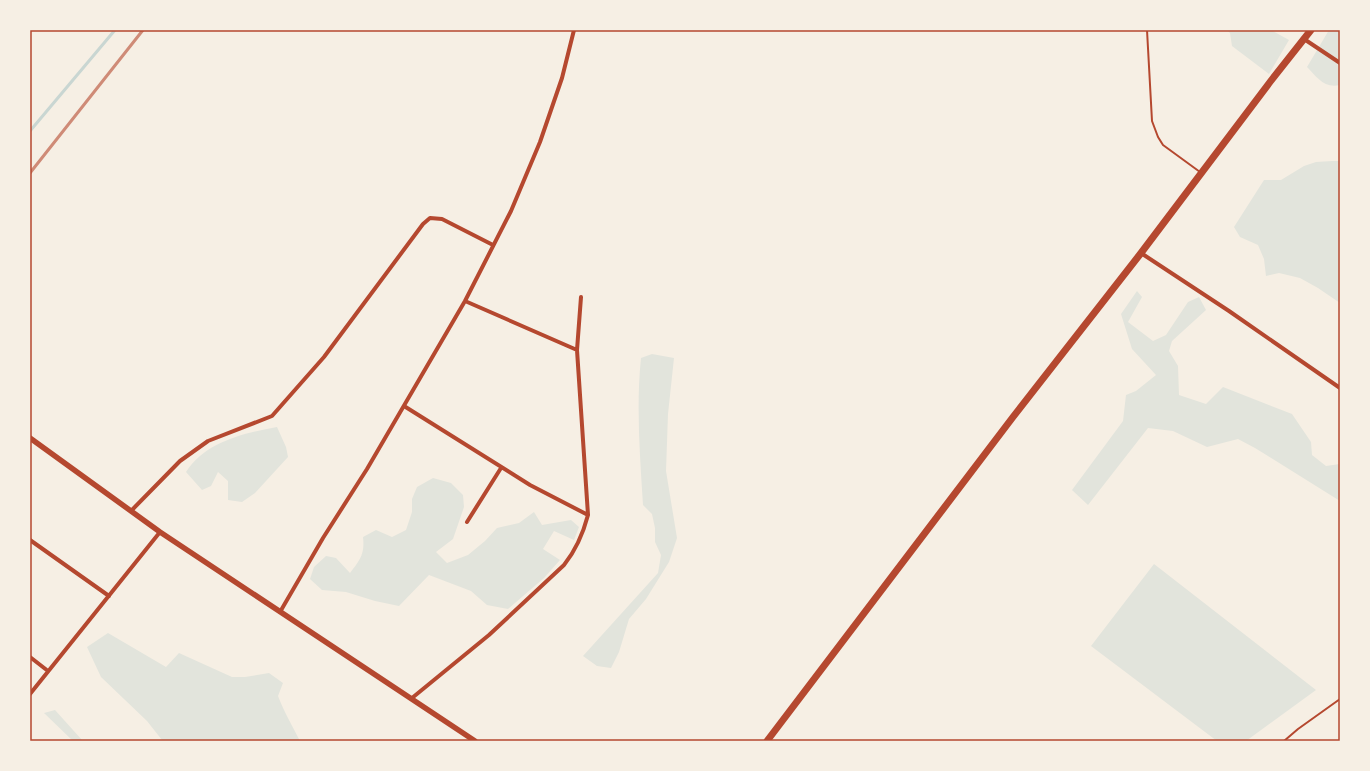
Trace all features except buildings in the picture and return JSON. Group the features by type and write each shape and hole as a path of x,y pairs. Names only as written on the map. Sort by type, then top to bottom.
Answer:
{"highway":[{"path":"767,741 1013,417 1141,253 1311,30"}],"street":[{"path":"280,612 323,538 367,469 465,301 511,211 540,142 562,78 574,30"},
{"path":"1304,39 1340,63"},
{"path":"131,511 180,461 208,441 272,416 324,357 423,224 430,218 442,219 493,245"},
{"path":"1141,253 1229,311 1340,388"},
{"path":"412,698 489,634 564,565 573,554 582,536 588,515 577,350 581,297"},
{"path":"465,301 577,350"},
{"path":"404,406 530,485 588,515"},
{"path":"30,438 160,532 476,741"},
{"path":"467,522 502,468"},
{"path":"30,694 160,532"},
{"path":"30,540 109,596"},
{"path":"30,657 48,671"}],"lane":[{"path":"1147,30 1152,121 1158,137 1163,145 1201,173"}],"path":[{"path":"1284,741 1340,699"}],"shaded area":[{"path":"1227,30 1271,30 1289,40 1269,74 1232,46 1230,33"},
{"path":"1329,30 1340,30 1340,85 1334,86 1321,81 1307,67"},
{"path":"1340,161 1340,303 1300,278 1279,273 1266,276 1264,259 1258,245 1240,237 1234,227 1264,180 1281,180 1304,166 1316,162"},
{"path":"1137,291 1142,297 1128,322 1153,341 1166,335 1188,302 1199,297 1206,310 1172,341 1169,351 1178,366 1179,395 1206,404 1223,387 1292,414 1311,442 1312,455 1326,466 1340,464 1340,501 1238,439 1207,447 1173,431 1148,428 1088,505 1072,490 1123,421 1126,395 1136,391 1156,375 1132,349 1121,314"},
{"path":"652,354 674,358 668,414 666,471 677,538 669,562 646,599 629,619 619,652 611,668 597,666 583,656 658,573 661,555 655,542 655,528 652,514 643,505 639,432 641,358"},
{"path":"277,427 286,447 288,457 255,493 242,502 228,500 228,481 218,472 211,486 202,490 186,472 204,453 226,440 252,432"},
{"path":"433,478 451,483 463,495 464,507 453,539 436,552 447,563 468,555 485,541 497,528 519,523 534,512 542,525 571,520 579,527 574,540 554,531 543,549 560,560 544,578 508,609 487,605 471,591 429,575 399,606 375,601 346,592 322,590 310,579 314,567 326,556 336,558 350,573 361,556 363,537 376,530 392,537 406,530 412,512 412,499 417,487"},
{"path":"1154,564 1316,690 1246,741 1217,741 1091,646"},
{"path":"108,633 166,667 179,653 232,677 245,677 269,673 283,683 278,696 300,741 162,740 147,721 101,677 87,647"},
{"path":"55,710 84,741 73,741 44,713"}],"waterway":[{"path":"30,131 115,30"}],"railway":[{"path":"30,173 143,30"}]}
